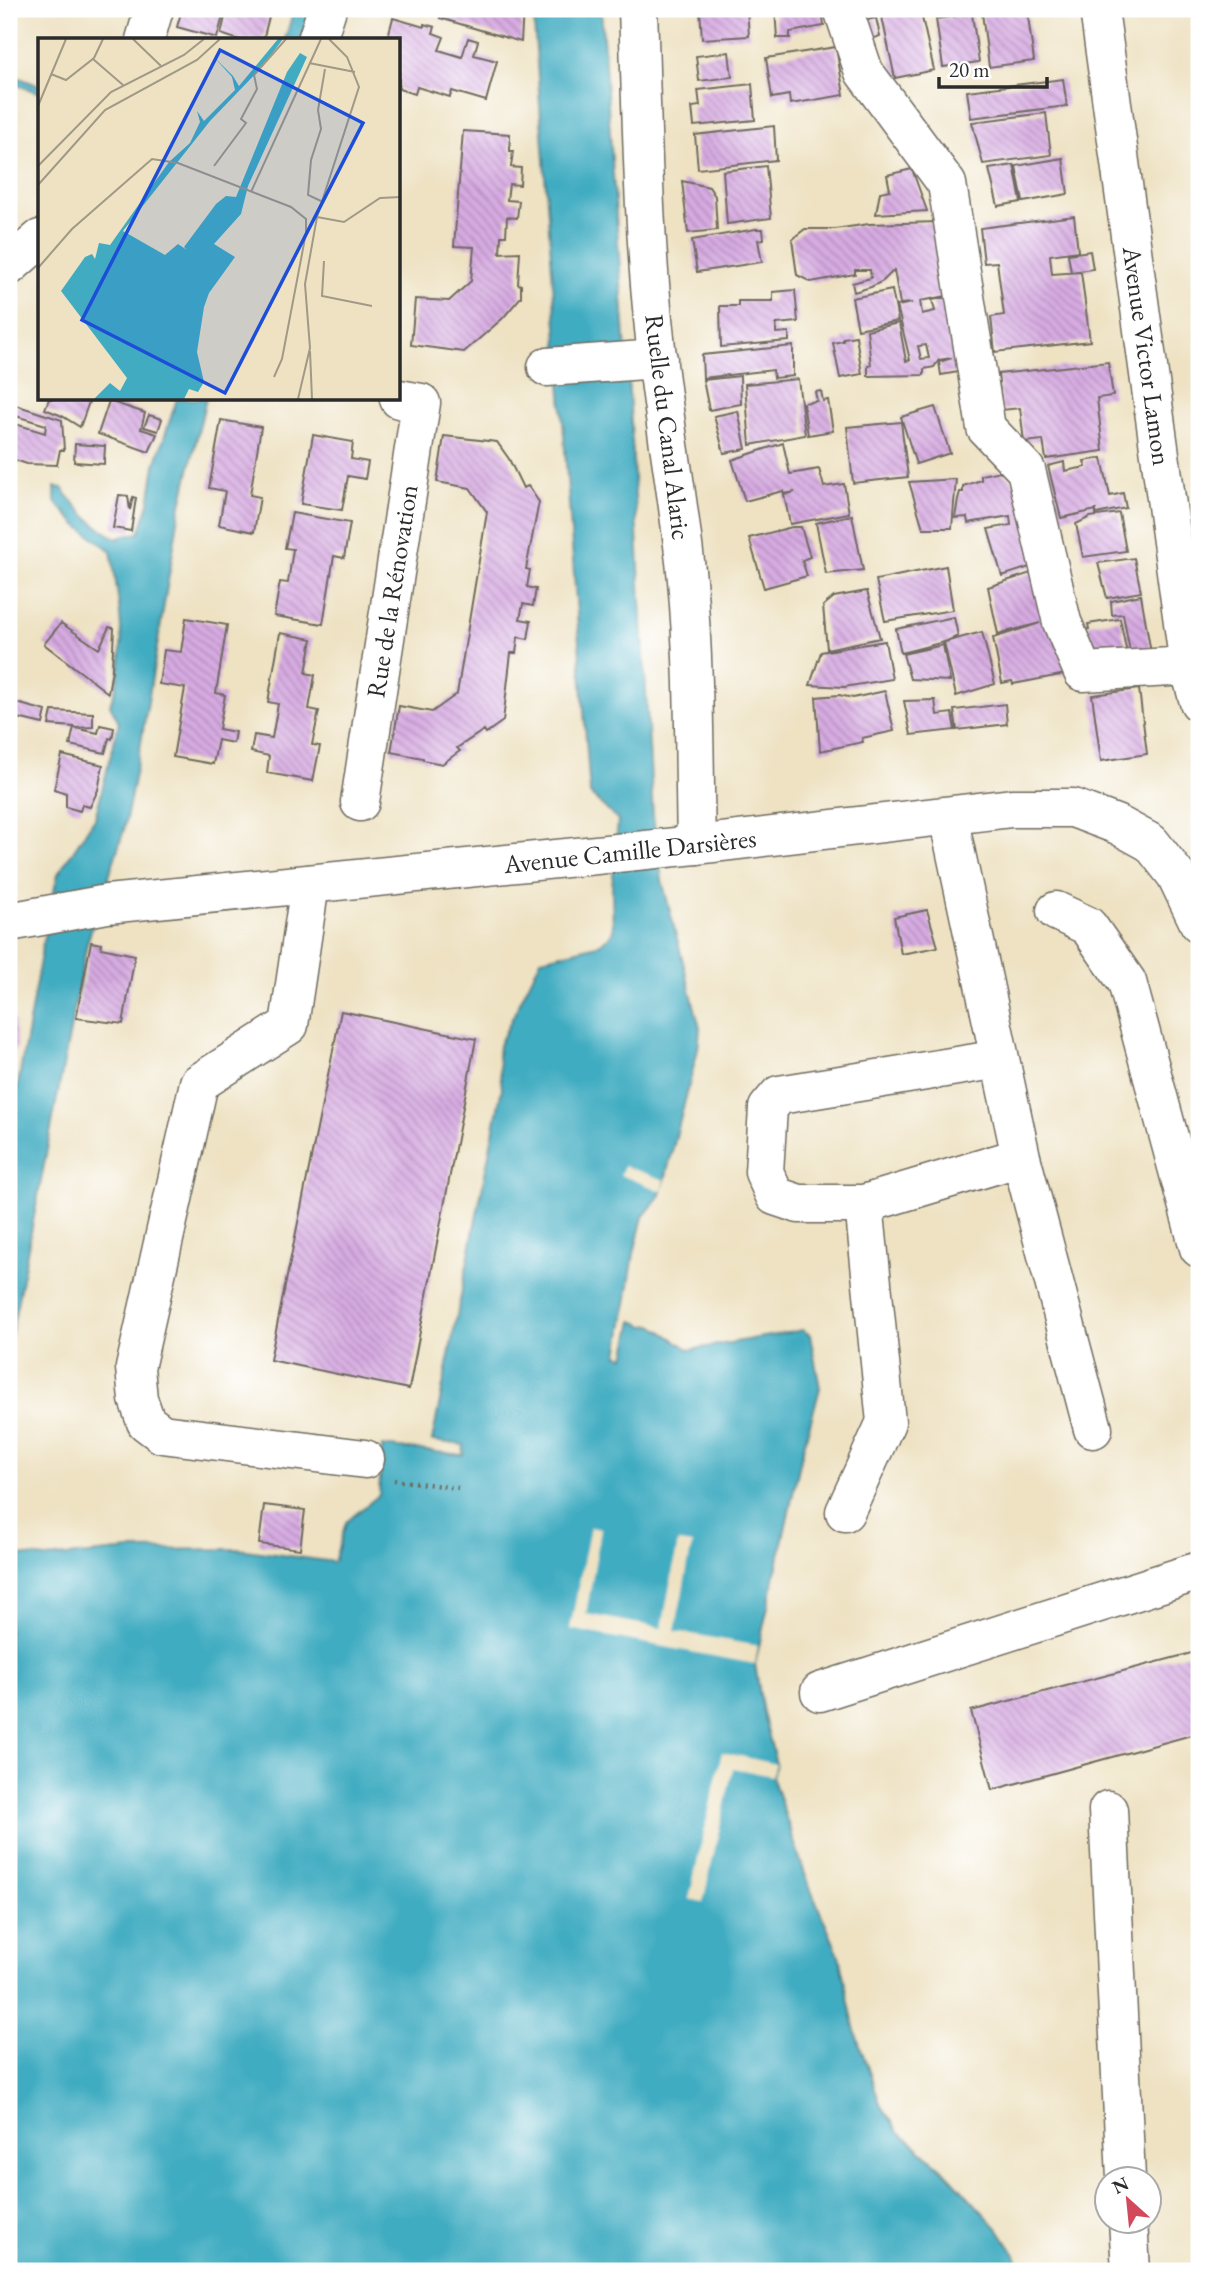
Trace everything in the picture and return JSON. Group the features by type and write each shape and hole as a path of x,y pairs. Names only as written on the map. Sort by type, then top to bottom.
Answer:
{"street":[{"path":"146,38 154,9"},
{"path":"318,38 327,9"},
{"name":"Ruelle du Canal Alaric","path":"638,9 644,179 643,360 675,479 687,581 695,705 696,845"},
{"path":"843,9 864,72 947,184 986,428 1026,470 1062,622 1083,672 1189,666"},
{"name":"Avenue Victor Lamon","path":"1099,9 1189,666 1199,702"},
{"path":"9,266 38,241"},
{"path":"547,367 643,360"},
{"name":"Rue de la Rénovation","path":"360,802 421,403 401,399"},
{"name":"Avenue Camille Darsières","path":"21,919 107,904 696,845 1012,808 1073,808 1118,825 1151,843 1176,875 1199,923"},
{"path":"948,816 1021,1157 1093,1429"},
{"path":"310,884 289,1025 200,1083 135,1368 138,1399 146,1422 162,1434 379,1469"},
{"path":"1056,911 1088,926 1126,982 1199,1248"},
{"path":"1000,1059 779,1094 768,1108 764,1172 775,1196 799,1204 863,1204 1021,1157"},
{"path":"845,1512 887,1422 863,1204"},
{"path":"820,1692 1199,1572"},
{"path":"1108,1810 1125,2164"},
{"path":"1129,2234 1130,2271"}],"path":[{"path":"379,1469 458,1489"}],"water":[{"path":"294,9 323,9 311,38 286,38"},
{"path":"533,9 601,9 630,406 653,816 662,880 700,1028 698,1049 665,1180 659,1197 643,1217 634,1253 618,1355 625,1357 633,1321 645,1326 653,1325 690,1350 803,1330 810,1335 820,1388 803,1449 755,1664 763,1713 776,1764 772,1776 809,1886 839,1955 855,2031 880,2103 898,2131 946,2172 999,2230 1015,2255 1021,2271 9,2271 9,1554 46,1558 130,1550 238,1549 334,1562 346,1522 379,1495 382,1446 463,1455 464,1445 432,1441 502,1088 499,1045 541,959 597,945 613,931 612,886 618,820 590,794"},
{"path":"9,74 38,85 38,92 9,82"},
{"path":"176,401 206,401 180,509 124,830 87,943 9,1346 9,1135 46,926 58,874 95,818 119,722 110,705 120,667 121,648 111,551 77,525 55,502 55,487 62,488 87,517 118,539 124,535 139,533 149,503 155,465"}],"pier":[{"path":"624,1166 665,1180 662,1191 620,1175"},
{"path":"590,1527 601,1529 586,1614 662,1628 678,1542 692,1544 675,1631 758,1646 755,1664 570,1629"},
{"path":"722,1752 776,1764 772,1776 733,1768 703,1902 689,1899"}],"building":[{"path":"182,9 225,9 217,38 177,27"},
{"path":"227,9 271,9 264,38 233,38 221,34"},
{"path":"442,9 523,9 521,42 440,18"},
{"path":"700,9 747,9 749,36 702,39"},
{"path":"775,9 822,9 824,26 790,32 790,38 777,38"},
{"path":"920,9 934,70 895,78 882,17"},
{"path":"1027,9 1034,61 989,67 982,13"},
{"path":"972,14 979,62 943,67 936,19"},
{"path":"393,18 424,27 424,24 435,27 433,33 444,37 439,50 462,57 468,38 478,41 474,55 497,61 486,101 452,91 450,97 417,87 415,94 401,90 401,38 388,38"},
{"path":"876,18 880,36 870,40 863,21"},
{"path":"836,47 844,95 790,104 789,95 772,98 766,58"},
{"path":"729,52 732,77 699,81 696,56"},
{"path":"1063,79 1067,106 971,118 967,91"},
{"path":"752,84 755,120 694,126 692,107 700,106 698,90"},
{"path":"1046,113 1051,155 983,164 972,122"},
{"path":"774,126 776,160 698,169 695,135"},
{"path":"463,131 510,134 510,151 513,151 511,167 521,168 520,185 509,184 507,200 519,201 517,218 507,217 506,236 501,236 500,253 520,252 518,284 521,285 521,297 503,318 464,352 411,345 415,299 449,301 471,281 474,247 454,246"},
{"path":"1063,158 1068,194 1023,202 1016,166"},
{"path":"1014,165 1021,202 998,206 989,169"},
{"path":"766,166 771,218 727,224 723,171"},
{"path":"912,169 927,211 876,214 880,192 890,190 887,175"},
{"path":"682,181 709,187 715,196 717,230 688,233"},
{"path":"1074,216 1078,251 1050,255 1052,274 1081,272 1090,341 995,352 991,317 1004,315 997,262 984,263 980,228"},
{"path":"938,222 952,295 920,301 922,314 935,311 932,300 953,296 964,371 941,375 939,362 952,358 939,360 934,367 924,369 924,375 868,376 868,366 871,365 867,330 899,323 906,361 910,360 897,306 912,303 900,304 894,270 883,281 854,292 852,283 871,278 870,270 855,270 855,274 811,282 797,275 792,239 805,229 835,229 869,224","holes":["926,345 929,358 921,359 918,346"]},
{"path":"763,229 764,239 758,240 762,262 697,272 692,240"},
{"path":"1090,251 1093,269 1071,272 1068,254"},
{"path":"795,290 798,322 776,324 776,333 789,332 789,341 721,347 720,306 738,306 738,301 773,301 773,292"},
{"path":"892,290 898,321 858,329 852,298"},
{"path":"856,336 862,374 840,378 833,343"},
{"path":"793,346 793,376 774,378 773,370 703,378 702,355"},
{"path":"1108,362 1113,396 1097,398 1103,451 1046,459 1043,440 1024,442 1020,408 1002,410 998,374"},
{"path":"740,376 741,404 709,410 703,380"},
{"path":"798,379 805,435 750,445 745,384"},
{"path":"821,391 823,401 828,400 833,431 808,435 803,403 817,401 815,392"},
{"path":"48,401 89,401 80,427 45,409"},
{"path":"109,401 145,413 141,429 157,434 149,452 98,434"},
{"path":"9,403 62,420 64,450 60,450 57,465 27,464 9,458 9,422 45,433 46,425 9,414"},
{"path":"935,407 950,453 916,464 901,417"},
{"path":"738,411 746,449 724,453 714,416"},
{"path":"149,415 162,419 158,431 144,427"},
{"path":"221,420 261,427 250,495 260,497 254,532 219,525 225,491 209,488"},
{"path":"901,422 908,477 853,483 847,427"},
{"path":"313,435 353,442 351,459 368,462 365,479 348,476 342,510 301,504"},
{"path":"444,436 497,442 523,488 528,486 539,502 526,569 530,570 527,587 536,589 533,606 523,604 520,619 531,621 528,639 518,637 516,653 511,653 503,721 457,748 460,751 442,764 391,752 399,706 432,712 457,694 487,512 470,488 437,482"},
{"path":"783,443 790,474 819,469 824,487 844,484 849,513 790,524 784,495 795,492 784,494 783,491 745,501 732,460"},
{"path":"75,444 105,446 104,464 74,462"},
{"path":"1102,458 1110,496 1123,493 1126,508 1096,514 1096,510 1061,518 1048,466 1064,462 1065,471 1086,467 1084,461"},
{"path":"1000,471 1019,485 1039,564 1002,576 988,529 1011,525 1010,516 968,523 967,517 955,518 963,486 981,480 981,475"},
{"path":"956,479 952,528 923,528 909,482"},
{"path":"119,495 128,496 130,510 133,497 136,498 131,531 113,528"},
{"path":"292,513 350,523 344,558 334,556 323,624 274,616 280,582 288,583 293,549 285,548"},
{"path":"1119,513 1126,551 1083,557 1076,524 1090,517"},
{"path":"852,515 863,570 826,574 816,523"},
{"path":"801,527 810,557 802,560 807,576 764,588 749,538"},
{"path":"1134,558 1141,592 1107,598 1098,563"},
{"path":"946,566 953,610 885,621 876,580"},
{"path":"1040,570 1066,674 1013,684 1012,681 1002,683 993,638 1040,623 998,634 988,587"},
{"path":"867,591 880,638 827,649 823,606 834,597"},
{"path":"1141,595 1151,653 1131,657 1123,614 1112,615 1111,601"},
{"path":"954,617 958,636 945,642 982,632 995,684 956,696 944,642 901,653 896,629"},
{"path":"186,618 227,625 216,693 225,695 219,729 235,732 233,743 218,740 213,764 173,757 185,688 159,684 164,650 181,652"},
{"path":"1120,619 1127,654 1095,661 1077,632 1089,629 1088,624"},
{"path":"61,623 99,649 109,627 114,628 108,693 44,644"},
{"path":"280,633 312,639 306,673 315,675 309,709 319,711 312,745 320,746 313,781 267,773 269,756 251,752 254,735 272,738 278,704 268,702"},
{"path":"885,641 892,679 844,687 810,685 821,652"},
{"path":"943,645 950,681 910,679 903,654"},
{"path":"1139,689 1147,754 1101,761 1092,695"},
{"path":"885,691 894,731 862,738 863,742 820,751 816,697 839,695 853,698"},
{"path":"935,700 937,715 952,713 955,730 911,735 904,701"},
{"path":"13,702 46,711 43,724 9,716"},
{"path":"1005,704 1007,724 957,730 954,710"},
{"path":"52,711 93,713 93,727 75,728 98,733 100,725 114,728 105,753 70,745 74,727 49,725"},
{"path":"62,755 103,765 98,790 90,807 82,805 80,811 66,807 66,793 54,789"},
{"path":"927,910 938,947 901,954 894,917"},
{"path":"91,942 102,944 101,948 135,955 123,1024 76,1018"},
{"path":"341,1011 476,1039 409,1389 270,1360"},
{"path":"14,1019 17,1048 9,1051 9,1020"},
{"path":"264,1505 305,1510 300,1549 259,1544"},
{"path":"1199,1651 1199,1733 992,1790 971,1711"}]}
